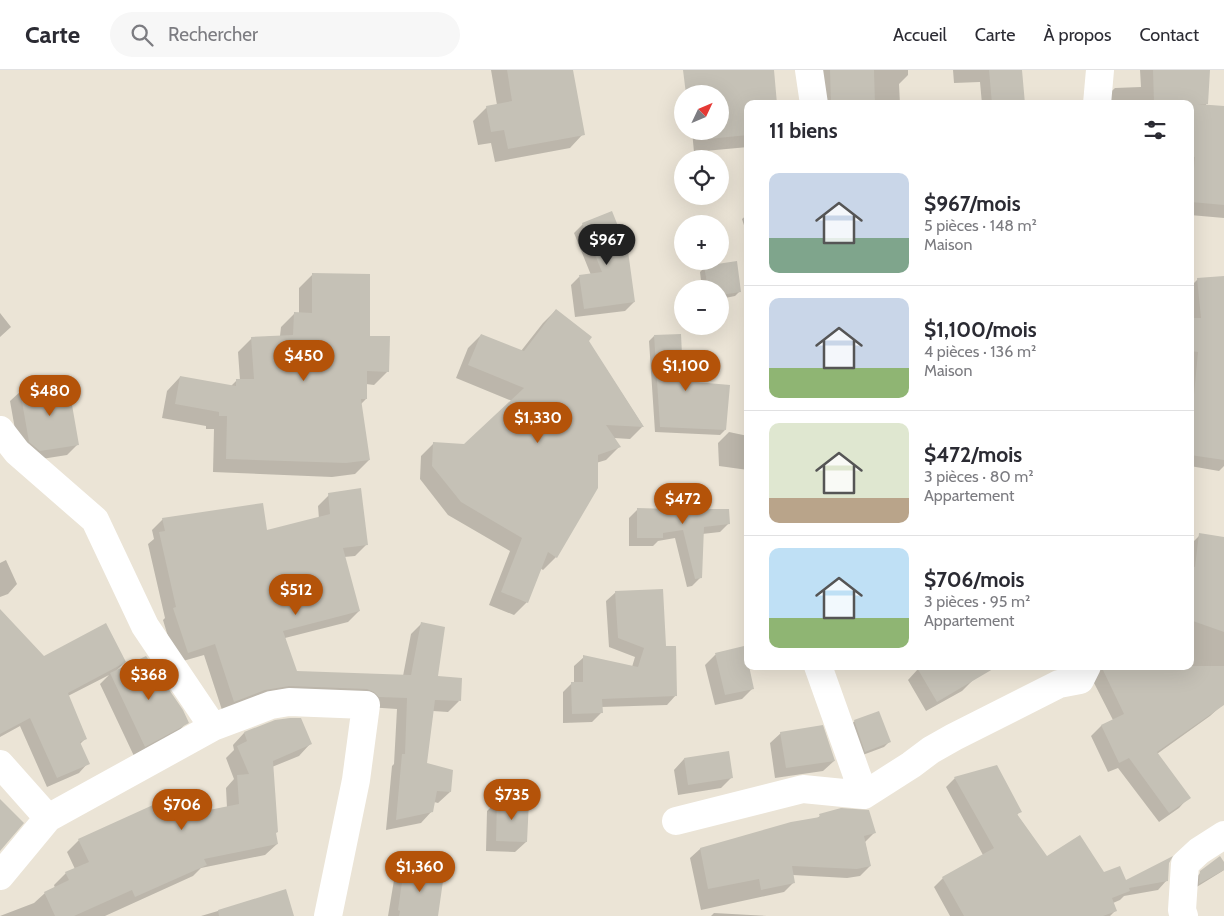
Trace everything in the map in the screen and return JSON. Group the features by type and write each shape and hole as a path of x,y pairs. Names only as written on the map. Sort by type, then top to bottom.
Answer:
{"street":[{"path":"809,70 813,100"},
{"path":"1097,100 1100,70"},
{"path":"0,430 17,452 95,520 146,626 213,727"},
{"path":"819,670 864,795"},
{"path":"676,821 804,789 864,795 911,765 930,750 1059,684 1080,680 1085,670"},
{"path":"0,876 48,818 213,727 271,706 289,702 366,706 356,780 328,916"},
{"path":"0,764 48,818"},
{"path":"1184,916 1182,910 1186,864 1199,851 1224,835"}],"building":[{"path":"507,70 573,70 585,135 508,149 504,130 491,132 486,106 512,101"},
{"path":"683,70 774,70 777,100 744,100 744,135 729,137 729,85 685,85"},
{"path":"830,70 874,70 875,100 831,100"},
{"path":"989,70 1022,70 1025,100 992,100"},
{"path":"1153,70 1210,70 1208,104 1197,104 1224,106 1224,205 1194,202 1194,100 1154,100"},
{"path":"612,211 628,251 635,302 584,309 579,275 602,272 582,223"},
{"path":"737,261 741,292 729,294 729,280 706,280 705,270 729,270 729,262"},
{"path":"312,273 370,274 370,336 390,336 389,372 367,371 367,399 361,399 370,460 346,463 226,459 227,416 219,416 219,412 175,404 180,376 236,386 236,379 254,379 251,337 293,335 294,312 312,313"},
{"path":"1224,276 1224,460 1194,456 1194,394 1198,352 1194,352 1194,318 1201,318 1197,278"},
{"path":"556,309 592,337 589,341 644,427 606,425 621,447 598,455 598,488 557,558 548,552 528,603 501,592 522,538 461,502 432,466 433,442 464,444 524,388 468,365 481,334 524,351"},
{"path":"654,335 681,335 683,375 695,373 696,382 730,385 726,430 660,427"},
{"path":"68,382 79,445 40,451 29,442 20,390"},
{"path":"361,488 368,545 343,548 360,611 283,631 297,671 411,675 421,622 445,627 438,676 462,678 461,701 435,700 427,763 453,770 451,792 437,791 433,812 396,820 402,754 405,754 407,698 379,697 367,689 289,686 265,690 234,702 215,644 188,653 173,608 176,607 159,532 165,531 162,518 263,503 267,530 330,514 328,493"},
{"path":"672,498 705,499 705,509 729,509 730,524 704,527 702,578 695,579 683,530 663,533 663,538 637,538 637,508 671,509"},
{"path":"1199,533 1224,537 1224,632 1194,621 1195,567"},
{"path":"663,589 666,646 676,646 677,696 602,699 603,713 572,714 571,682 583,682 583,655 638,667 644,648 618,638 615,591"},
{"path":"0,609 44,656 106,623 126,662 68,693 87,739 80,742 90,764 57,778 30,718 0,734"},
{"path":"744,646 744,670 750,670 754,689 725,695 715,653"},
{"path":"146,656 183,710 189,723 145,747 110,673"},
{"path":"1194,666 1224,666 1224,705 1157,752 1191,798 1169,813 1129,758 1119,763 1101,725 1124,714 1103,670 1194,670"},
{"path":"918,670 991,670 937,702"},
{"path":"879,711 891,742 865,752 854,720"},
{"path":"301,718 312,744 273,761 278,844 204,859 207,865 135,897 132,890 74,916 55,916 44,892 69,880 65,872 89,862 78,839 175,795 184,815 239,804 237,775 249,774 237,746 247,741 244,732 275,720"},
{"path":"823,725 835,761 786,768 780,732"},
{"path":"729,751 733,778 688,785 684,758"},
{"path":"997,765 1022,812 1017,814 1047,856 1080,835 1104,872 1120,866 1126,880 1173,856 1169,863 1168,881 1129,888 1130,891 1112,898 1117,911 1103,916 964,916 942,877 994,848 954,777"},
{"path":"0,799 24,823 0,851"},
{"path":"497,799 529,801 527,842 496,841"},
{"path":"841,808 869,810 876,833 864,836 871,866 857,869 792,866 795,883 761,890 759,879 708,889 700,848 791,822 820,817 819,814"},
{"path":"1220,856 1224,862 1224,870 1199,884 1200,871"},
{"path":"404,868 444,874 438,916 399,916 400,911 398,910"},
{"path":"286,889 294,916 219,916 218,910"}]}
